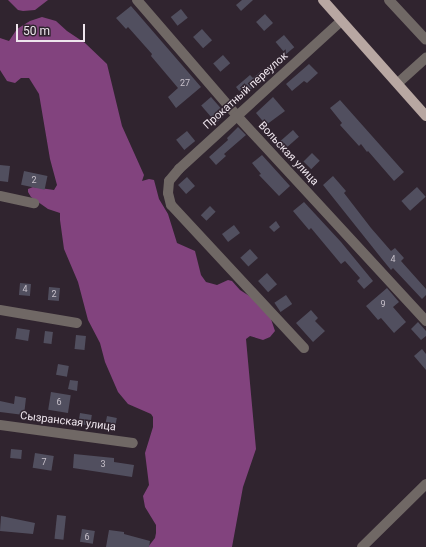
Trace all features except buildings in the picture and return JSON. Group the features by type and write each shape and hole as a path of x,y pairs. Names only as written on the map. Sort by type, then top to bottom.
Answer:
{"main road":[{"path":"323,0 426,116"}],"street":[{"name":"Вольская улица","path":"137,0 237,116 426,321"},
{"path":"388,0 426,40"},
{"name":"Прокатный переулок","path":"304,348 171,205 168,193 169,181 237,116 341,21"},
{"path":"398,83 426,58"},
{"path":"0,196 34,202"},
{"path":"0,310 77,322"},
{"name":"Сызранская улица","path":"0,425 133,443"},
{"path":"362,547 426,484"}],"shaded area":[{"path":"8,0 48,0 35,10 23,11 18,10"},
{"path":"42,17 56,21 67,31 85,43 107,64 122,126 144,175 142,181 149,179 154,180 159,199 168,214 177,243 195,251 201,275 206,282 217,285 228,280 232,281 240,290 257,301 270,316 275,331 270,337 263,340 250,336 246,339 256,449 243,487 232,547 148,547 155,538 156,533 156,525 145,507 143,496 149,485 145,453 153,427 153,417 151,414 128,404 118,392 105,362 100,343 88,320 78,282 64,249 60,213 48,209 31,197 28,192 28,189 33,187 54,190 57,185 50,159 39,94 29,78 21,78 15,83 7,81 0,70 0,38 9,41 17,29 30,21"}]}
